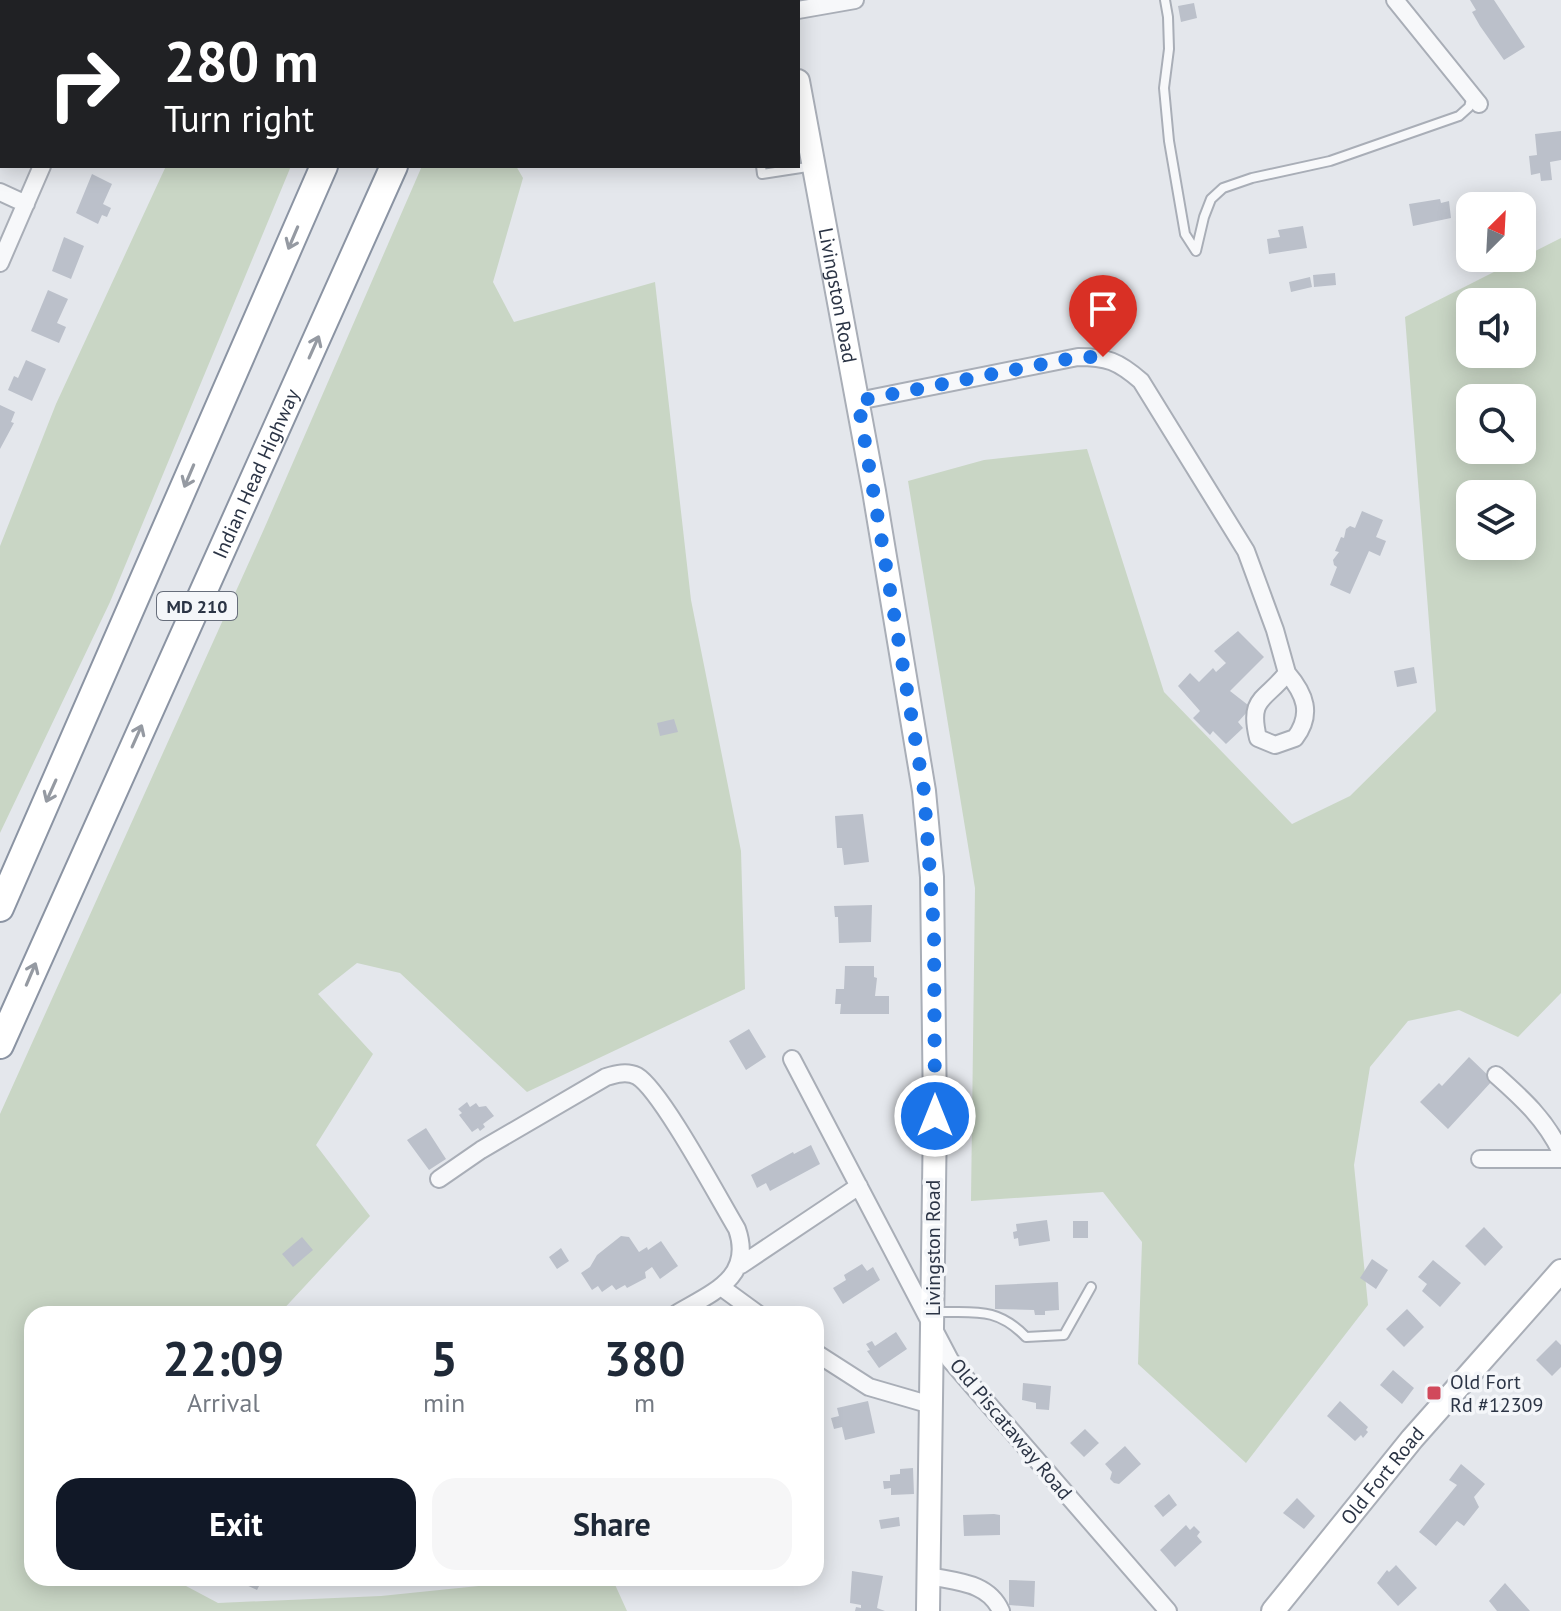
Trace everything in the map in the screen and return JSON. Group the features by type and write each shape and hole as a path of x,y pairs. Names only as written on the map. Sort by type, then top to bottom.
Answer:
{"highway":[{"name":"MD 210","path":"0,908 323,168"},
{"name":"Indian Head Highway","path":"0,1045 393,168"}],"main road":[{"name":"Livingston Road","path":"800,91 858,401 924,791 935,973 934,1321 928,1611"},
{"name":"Old Fort Road","path":"1273,1611 1412,1439 1561,1271"}],"street":[{"path":"800,10 855,0"},
{"path":"1395,0 1476,100"},
{"path":"0,263 41,168"},
{"path":"0,192 26,204"},
{"path":"858,401 1078,357 1103,357 1123,365 1141,381 1246,551 1287,673"},
{"name":"Old Piscataway Road","path":"792,1059 963,1378 1168,1611"},
{"path":"439,1179 481,1150 606,1077 634,1074 655,1094 737,1229 743,1251 741,1265"},
{"path":"1496,1075 1532,1106 1550,1130 1561,1152"},
{"path":"1480,1159 1561,1159"},
{"path":"689,1306 721,1287 741,1265 859,1186"},
{"path":"721,1287 747,1306"},
{"path":"824,1358 869,1387 931,1405"},
{"path":"929,1576 980,1587 996,1601 1001,1611"}],"lane":[{"path":"1165,0 1169,49 1164,88 1169,141 1185,234 1196,251 1211,199 1223,188 1252,178 1330,161 1459,116 1476,100"},
{"path":"761,168 762,174 815,166"},
{"path":"934,1321 992,1313 1011,1322 1026,1337 1064,1335 1091,1287"}],"green space":[{"path":"165,168 290,168 110,602 0,833 0,546 56,404"},
{"path":"421,168 517,168 523,178 493,282 514,322 655,282 691,600 741,851 745,989 527,1092 400,973 357,963 318,994 373,1054 316,1145 370,1216 286,1306 24,1306 24,1586 186,1586 218,1603 381,1596 478,1586 616,1586 627,1611 0,1611 0,1114 264,529"},
{"path":"1561,238 1561,993 1518,1037 1459,1010 1408,1021 1370,1067 1354,1165 1368,1305 1246,1463 1138,1364 1142,1242 1103,1192 971,1201 975,888 908,481 984,460 1087,449 1164,692 1292,824 1350,796 1436,711 1405,317 1456,291 1456,368 1536,368 1536,288 1462,288 1494,272 1536,272 1536,251"}],"building":[{"path":"1470,0 1494,0 1525,47 1504,60 1472,12 1476,10"},
{"path":"1194,3 1197,18 1181,22 1178,6"},
{"path":"1561,131 1561,160 1550,162 1552,180 1541,181 1540,173 1531,175 1529,156 1537,155 1535,134"},
{"path":"92,174 112,184 103,204 111,208 107,217 102,215 98,224 76,213"},
{"path":"1440,199 1441,203 1449,201 1451,218 1413,226 1409,204"},
{"path":"1303,226 1307,248 1269,254 1267,239 1280,237 1278,230"},
{"path":"64,237 84,246 71,279 52,271"},
{"path":"1335,273 1336,285 1314,287 1313,275"},
{"path":"1310,277 1312,287 1291,292 1289,282"},
{"path":"48,290 68,299 57,323 66,327 59,343 31,331"},
{"path":"26,360 46,369 32,401 8,390 14,376 18,378"},
{"path":"0,405 15,412 11,422 14,423 0,449"},
{"path":"1362,511 1383,520 1376,537 1386,541 1380,556 1369,551 1350,594 1330,585 1337,567 1333,560 1339,552 1335,551 1341,537 1344,538 1350,526 1355,528"},
{"path":"1238,631 1264,657 1230,691 1248,705 1248,711 1238,722 1243,728 1226,744 1213,731 1210,735 1193,718 1200,711 1178,686 1190,673 1199,682 1213,668 1216,672 1226,663 1214,651"},
{"path":"1414,667 1417,683 1397,687 1394,671"},
{"path":"674,719 678,732 660,736 657,723"},
{"path":"863,814 869,862 844,865 842,848 837,848 835,816"},
{"path":"872,905 871,942 839,943 838,917 835,917 834,906"},
{"path":"845,966 874,966 874,977 877,978 875,996 889,996 889,1014 840,1014 841,1004 835,1004 836,989 844,989"},
{"path":"749,1029 766,1057 746,1070 729,1041"},
{"path":"1469,1057 1493,1080 1448,1129 1420,1102 1439,1083 1442,1086"},
{"path":"467,1102 470,1107 476,1103 479,1107 486,1106 494,1116 483,1124 485,1127 480,1131 478,1128 472,1132 459,1115 462,1113 458,1109"},
{"path":"426,1128 446,1159 429,1170 407,1140"},
{"path":"811,1145 820,1164 770,1191 766,1183 757,1188 751,1175"},
{"path":"1047,1220 1050,1241 1019,1246 1013,1232 1017,1231 1016,1224"},
{"path":"1073,1221 1088,1221 1088,1238 1073,1238"},
{"path":"1484,1227 1503,1247 1485,1266 1465,1246"},
{"path":"621,1236 629,1237 639,1252 661,1241 678,1266 660,1279 652,1267 645,1272 646,1278 627,1288 625,1285 616,1290 612,1285 602,1292 598,1286 592,1290 581,1273"},
{"path":"302,1237 313,1250 293,1267 282,1254"},
{"path":"561,1248 569,1261 557,1269 549,1257"},
{"path":"1372,1259 1388,1270 1376,1289 1360,1278"},
{"path":"1433,1260 1461,1283 1440,1307 1422,1291 1427,1284 1418,1277"},
{"path":"862,1264 867,1271 873,1267 880,1280 843,1304 833,1288 846,1280 844,1275"},
{"path":"1058,1282 1059,1310 1035,1315 1034,1310 995,1309 995,1285"},
{"path":"1407,1309 1424,1327 1404,1347 1386,1329"},
{"path":"896,1332 907,1349 879,1368 867,1351 870,1350 866,1344 872,1341 875,1346"},
{"path":"1556,1340 1561,1345 1561,1367 1552,1376 1536,1360"},
{"path":"1393,1370 1414,1388 1402,1404 1380,1385"},
{"path":"1023,1383 1051,1386 1049,1410 1036,1409 1036,1403 1022,1400"},
{"path":"868,1401 875,1433 845,1440 842,1427 834,1429 831,1418 839,1416 837,1408"},
{"path":"1340,1401 1368,1427 1363,1438 1361,1435 1355,1441 1327,1416"},
{"path":"1085,1429 1099,1443 1084,1457 1070,1443"},
{"path":"1125,1446 1141,1464 1119,1484 1114,1483 1110,1479 1112,1472 1105,1464"},
{"path":"1461,1464 1485,1484 1474,1497 1479,1507 1464,1526 1457,1521 1436,1546 1419,1532 1457,1485 1449,1480"},
{"path":"913,1468 914,1494 891,1495 891,1488 884,1489 883,1481 890,1481 890,1475 900,1474 900,1469"},
{"path":"1169,1494 1177,1505 1163,1517 1154,1506"},
{"path":"1297,1498 1315,1516 1304,1529 1283,1513"},
{"path":"963,1515 1000,1515 1000,1535 964,1536"},
{"path":"899,1517 900,1526 881,1529 879,1520"},
{"path":"1186,1525 1190,1530 1194,1526 1200,1532 1197,1536 1202,1542 1175,1567 1160,1550"},
{"path":"1396,1565 1417,1588 1398,1606 1377,1583 1387,1570 1389,1572"},
{"path":"852,1571 883,1576 877,1608 885,1611 855,1611 861,1605 850,1603"},
{"path":"1009,1580 1035,1581 1034,1607 1009,1605"},
{"path":"1505,1583 1530,1611 1497,1611 1489,1601"}],"place":[{"name":"Old Fort Rd #12309","path":"1434,1393"}],"route":[{"path":"935,1116 934,930 924,791 858,401 1078,357 1103,357"}]}
